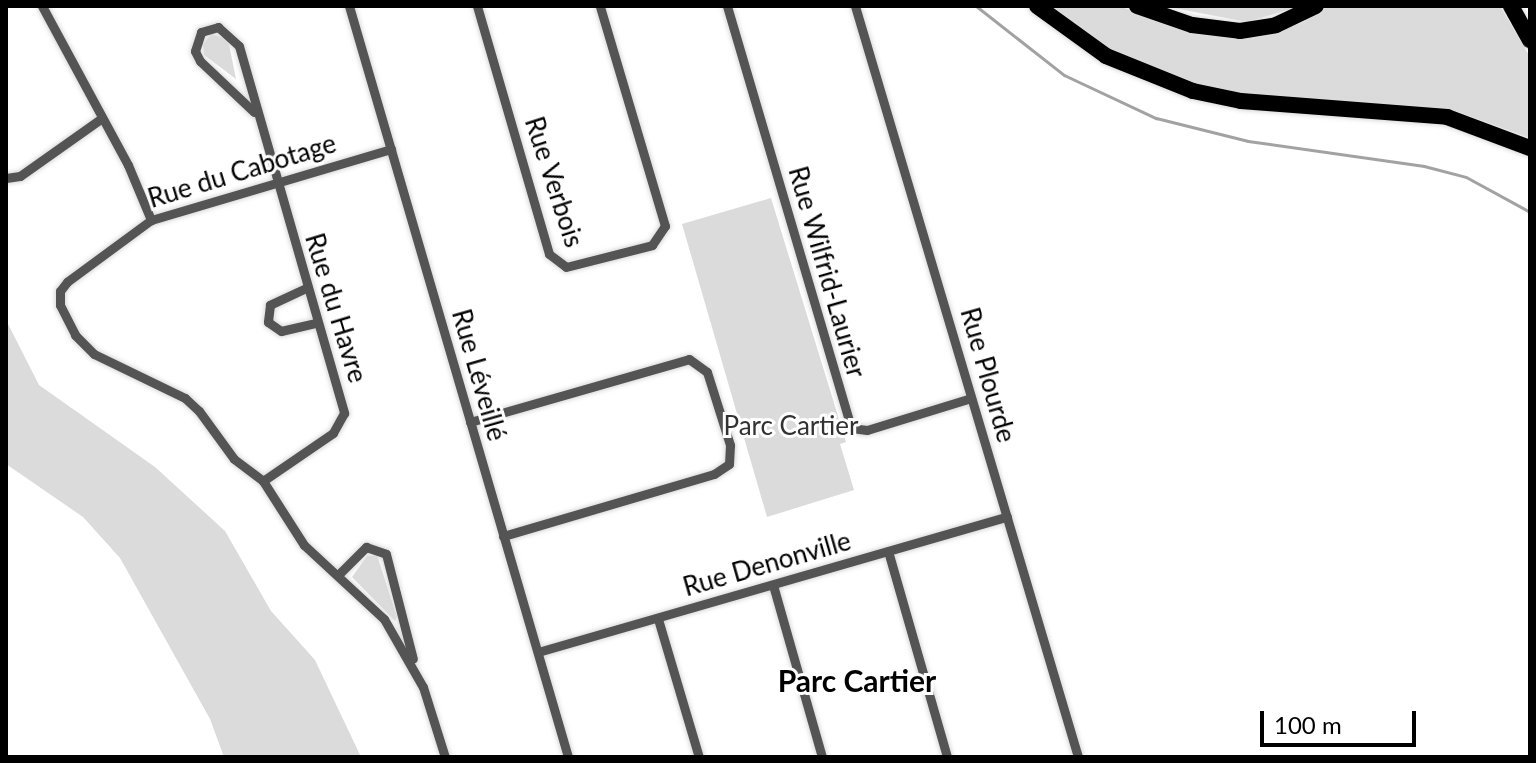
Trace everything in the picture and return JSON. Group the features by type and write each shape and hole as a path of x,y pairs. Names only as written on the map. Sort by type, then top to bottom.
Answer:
{"highway":[{"path":"1037,6 1106,56 1193,91 1241,101 1432,114 1472,123 1530,148"},
{"path":"1137,6 1181,22 1240,31 1276,25 1316,6"},
{"path":"1511,6 1530,40"}],"street":[{"path":"42,6 102,118 151,220"},
{"name":"Rue Léveillé","path":"350,6 568,757"},
{"name":"Rue Verbois","path":"477,6 549,254 566,267 652,245 665,226 600,6"},
{"name":"Rue Wilfrid-Laurier","path":"727,6 851,428 867,430 971,398"},
{"name":"Rue Plourde","path":"855,6 1078,757"},
{"name":"Rue du Havre","path":"254,112 200,61 195,51 201,32 218,27 235,37 254,112 342,402 342,423 263,481"},
{"path":"6,178 20,176 102,118"},
{"name":"Rue du Cabotage","path":"391,149 151,220 67,282 60,305 75,335 94,354 185,398 234,459 263,481 304,545 384,619 416,670"},
{"path":"306,288 270,305 268,322 281,331 317,323"},
{"path":"470,422 689,359 707,372 730,445 729,464 714,474 503,536"},
{"name":"Rue Denonville","path":"538,652 1007,517"},
{"name":"Rue du Cabotage","path":"338,575 366,547 386,554 416,670 445,757"},
{"path":"888,551 947,757"},
{"path":"773,585 822,757"},
{"path":"658,619 699,757"}],"green space":[{"path":"1049,6 1120,6 1139,14 1264,35 1304,22 1327,6 1500,6 1530,57 1530,138 1458,112 1256,96 1186,82 1118,54"},
{"path":"1163,6 1301,6 1247,22"},
{"path":"211,34 228,39 236,79 204,55 203,44"},
{"name":"Parc Cartier","path":"771,198 846,442 840,444 854,490 767,517 682,224"},
{"path":"6,320 39,385 155,467 225,531 271,611 315,660 361,757 224,757 210,719 120,558 83,517 6,464"},
{"path":"377,555 397,617 395,621 352,577 367,556"}],"waterway":[{"path":"976,6 1064,75 1156,118 1248,141 1424,166 1466,177 1530,212"}],"district":[{"name":"Parc Cartier","path":"857,680"}]}
